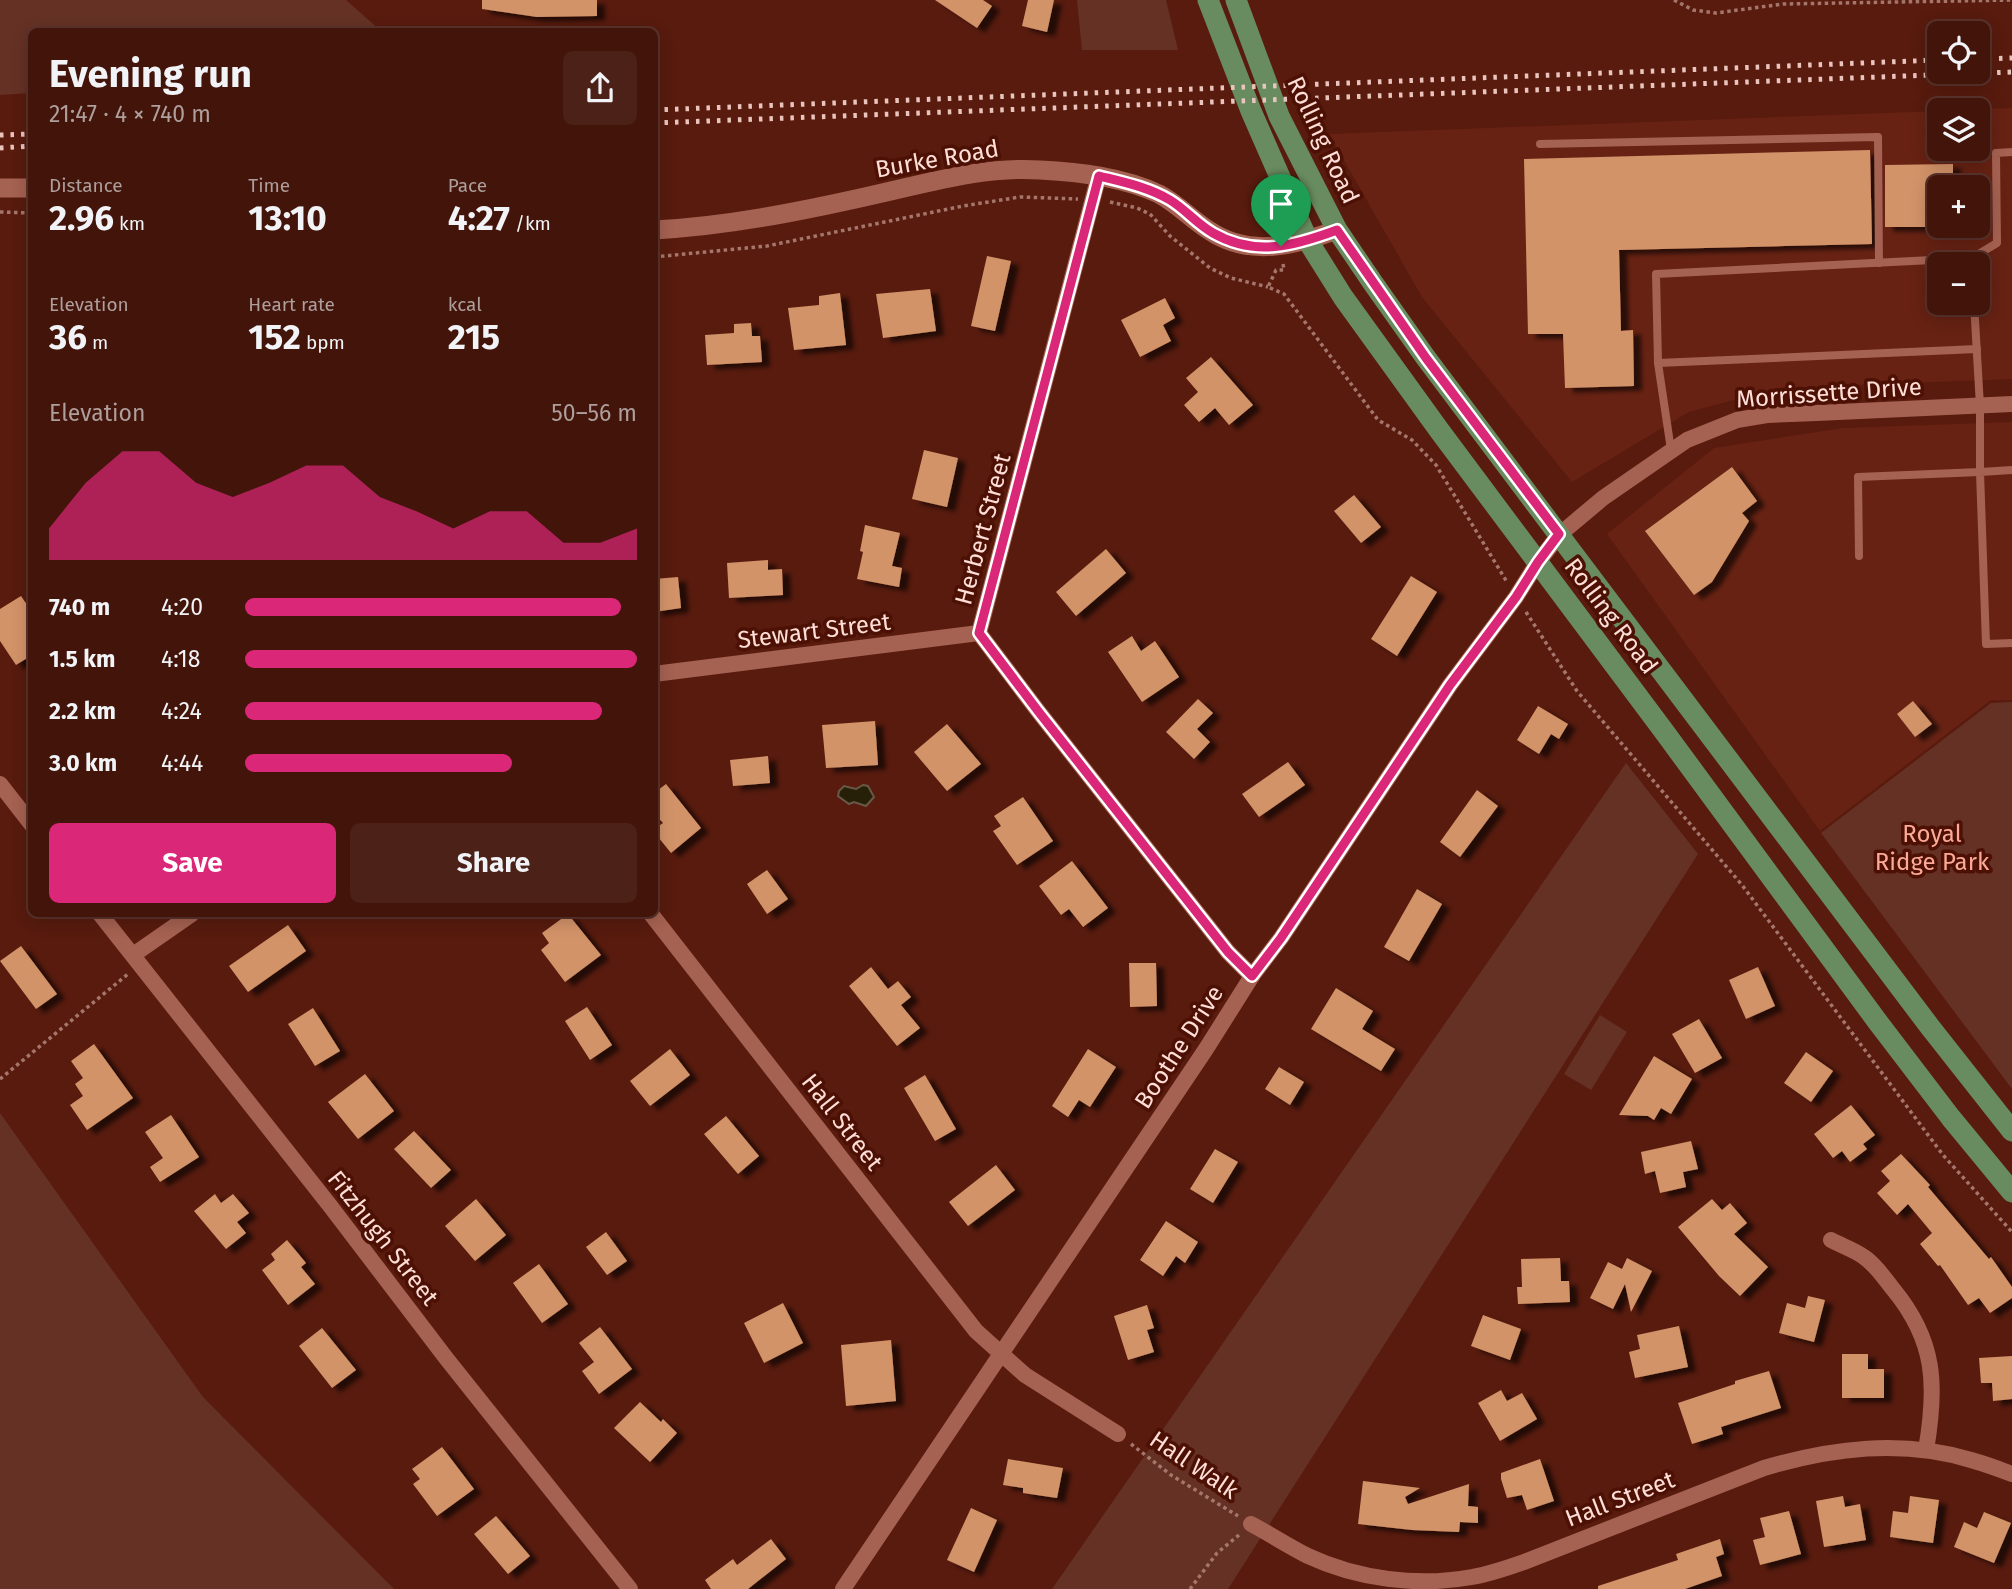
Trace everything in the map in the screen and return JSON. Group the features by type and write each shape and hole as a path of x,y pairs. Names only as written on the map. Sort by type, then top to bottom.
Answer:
{"main road":[{"name":"Rolling Road","path":"1211,8 1251,111 1308,241 1351,308 1886,1032 1951,1118 2012,1192"},
{"name":"Rolling Road","path":"1238,8 1279,116 1337,230 1426,358 1930,1027 2012,1131"}],"street":[{"name":"Burke Road","path":"658,230 686,229 756,219 990,171 1040,170 1099,176 1138,186 1173,202 1211,232 1237,244 1257,248 1281,246 1308,241 1337,230"},
{"name":"Herbert Street","path":"1099,176 979,633 1228,952 1252,976"},
{"path":"0,188 28,188"},
{"name":"Morrissette Drive","path":"1559,534 1603,498 1671,450 1713,428 1747,418 1817,412 2012,404"},
{"name":"Boothe Drive","path":"843,1589 1206,1049 1252,976 1281,938 1450,685 1559,534"},
{"name":"Stewart Street","path":"658,673 979,633"},
{"path":"0,785 28,820"},
{"name":"Fitzhugh Street","path":"102,917 630,1589"},
{"path":"136,960 187,917"},
{"name":"Hall Street","path":"653,917 976,1331 1025,1376 1118,1434"},
{"path":"1831,1240 1864,1257 1878,1270 1904,1302 1924,1339 1931,1371 1932,1392 1932,1414 1926,1450"},
{"name":"Hall Street","path":"1251,1524 1308,1556 1338,1568 1413,1581 1452,1580 1495,1572 1524,1562 1764,1468 1802,1456 1866,1448 1926,1450 1971,1460 2012,1474"}],"lane":[{"path":"1540,144 1878,137 1880,262"},
{"path":"1984,252 1997,243 1996,153 2012,152"},
{"path":"1671,450 1658,363 1656,274 1927,261"},
{"path":"1975,315 1980,406 1986,644 2012,643"},
{"path":"1658,363 1977,349"},
{"path":"1859,556 1858,477 2012,470"}],"path":[{"path":"1674,0 1693,10 1716,13 1783,4 2012,0"},
{"path":"658,257 767,246 1020,197 1093,200 1137,208 1150,214 1170,236 1210,268 1231,278 1284,294 1378,420 1412,440 1436,465 1577,691 1742,885 1943,1155 2012,1232"},
{"path":"0,212 28,214"},
{"path":"1268,287 1276,270 1284,270 1281,246"},
{"path":"0,1079 136,960"},
{"name":"Hall Walk","path":"1118,1434 1171,1475 1251,1524"},
{"path":"1190,1589 1217,1553 1251,1524"}],"shaded area":[{"path":"2012,108 2012,379 1778,388 1689,412 1572,482 1422,297 1329,134 1927,111 1927,161 1990,161 1990,109"},
{"path":"2012,422 2012,700 1991,700 1820,831 1607,534 1714,448 1843,428"},
{"path":"863,785 868,786 874,797 866,806 854,802 849,804 838,796 844,786 856,789"}],"green space":[{"path":"0,0 346,0 378,28 28,28 28,93 0,95"},
{"path":"1077,0 1166,0 1178,50 1082,50"},
{"name":"Royal Ridge Park","path":"2012,702 2012,1089 1821,833 1991,703"},
{"path":"1626,763 1698,854 1228,1589 1052,1589"},
{"path":"1600,1015 1627,1032 1591,1090 1564,1074"},
{"path":"0,1113 203,1397 394,1589 0,1589"}],"building":[{"path":"482,0 597,0 597,16 537,17 482,9"},
{"path":"935,0 983,0 992,6 977,28"},
{"path":"1028,0 1054,0 1047,32 1022,26"},
{"path":"1870,150 1872,244 1619,250 1621,331 1633,330 1634,386 1565,388 1563,334 1528,334 1524,159"},
{"path":"1953,164 1953,175 1927,175 1927,227 1885,227 1885,165"},
{"path":"987,256 1011,261 995,331 971,326"},
{"path":"930,289 936,331 883,338 876,294"},
{"path":"840,293 846,345 794,350 788,308 819,305 819,296"},
{"path":"1165,298 1175,318 1163,325 1171,341 1140,357 1121,320"},
{"path":"751,323 752,336 760,336 762,362 707,365 705,335 734,333 734,324"},
{"path":"1211,357 1253,405 1229,425 1215,408 1199,422 1184,405 1198,392 1186,378"},
{"path":"924,450 958,458 947,507 912,499"},
{"path":"1732,467 1757,501 1742,513 1749,521 1712,582 1694,595 1645,531"},
{"path":"1354,495 1381,527 1361,543 1334,511"},
{"path":"865,525 900,533 892,566 902,568 899,587 857,579"},
{"path":"1106,549 1126,573 1076,616 1056,592"},
{"path":"768,560 768,570 782,569 783,595 729,598 727,563"},
{"path":"1411,576 1437,592 1397,656 1371,639"},
{"path":"678,577 681,608 658,611 658,579"},
{"path":"21,596 28,606 28,658 16,665 0,641 0,609"},
{"path":"1132,636 1141,651 1155,641 1179,677 1142,702 1108,652"},
{"path":"1198,699 1213,713 1197,729 1210,742 1194,759 1166,732"},
{"path":"1913,701 1932,724 1915,737 1897,714"},
{"path":"1538,706 1568,724 1559,739 1551,734 1539,754 1517,740"},
{"path":"875,721 878,765 826,768 822,725"},
{"path":"947,724 981,764 947,791 914,752"},
{"path":"768,756 770,783 733,786 730,760"},
{"path":"1288,762 1305,785 1259,817 1242,794"},
{"path":"666,784 701,828 671,853 658,837 658,826 663,823 658,817 658,790"},
{"path":"1477,790 1498,806 1460,857 1440,842"},
{"path":"1023,797 1053,841 1017,865 993,831 1001,826 994,816"},
{"path":"1072,861 1108,908 1083,927 1069,909 1061,915 1039,886"},
{"path":"767,870 788,899 767,914 747,884"},
{"path":"1417,889 1442,904 1409,961 1384,947"},
{"path":"564,917 570,917 601,955 565,982 541,950 549,943 542,933"},
{"path":"288,925 306,951 248,992 229,966"},
{"path":"21,946 57,994 36,1009 0,961"},
{"path":"1129,963 1156,963 1157,1006 1130,1007"},
{"path":"871,967 888,989 898,981 911,997 901,1005 920,1028 897,1046 849,986"},
{"path":"1758,967 1775,1006 1746,1019 1729,980"},
{"path":"1336,988 1373,1011 1362,1029 1395,1049 1381,1071 1311,1029"},
{"path":"587,1007 612,1045 590,1060 565,1021"},
{"path":"313,1008 340,1051 315,1066 288,1024"},
{"path":"1699,1019 1722,1058 1695,1073 1672,1034"},
{"path":"94,1044 133,1098 87,1130 70,1105 83,1096 75,1084 83,1078 71,1061"},
{"path":"670,1049 690,1075 650,1106 630,1081"},
{"path":"1088,1049 1116,1067 1090,1107 1079,1100 1068,1117 1052,1106"},
{"path":"1806,1052 1833,1071 1811,1102 1784,1083"},
{"path":"1654,1056 1692,1079 1671,1114 1661,1108 1654,1120 1648,1116 1619,1115"},
{"path":"1279,1067 1304,1082 1290,1105 1265,1089"},
{"path":"365,1074 394,1111 358,1139 328,1102"},
{"path":"925,1075 956,1129 935,1141 904,1088"},
{"path":"1851,1105 1875,1135 1863,1144 1867,1149 1850,1162 1842,1151 1833,1158 1814,1134"},
{"path":"171,1115 199,1157 160,1182 150,1167 163,1158 145,1132"},
{"path":"726,1116 759,1156 738,1174 704,1134"},
{"path":"414,1131 451,1170 431,1188 394,1149"},
{"path":"1691,1141 1698,1169 1683,1172 1686,1187 1660,1193 1655,1171 1645,1174 1641,1152"},
{"path":"1215,1149 1238,1162 1213,1203 1190,1189"},
{"path":"1901,1154 1930,1185 1928,1187 1989,1259 1991,1257 2012,1287 2012,1298 1990,1313 1979,1298 1968,1305 1940,1265 1938,1266 1920,1244 1932,1233 1908,1204 1897,1215 1877,1193 1890,1181 1881,1171"},
{"path":"996,1165 1015,1190 968,1226 949,1202"},
{"path":"215,1194 221,1203 233,1194 249,1213 237,1222 246,1233 226,1249 194,1211"},
{"path":"476,1199 506,1235 475,1261 445,1226"},
{"path":"1712,1199 1722,1210 1730,1203 1747,1223 1734,1234 1768,1267 1740,1296 1719,1276 1678,1227"},
{"path":"1166,1221 1198,1242 1185,1263 1176,1256 1163,1276 1140,1260"},
{"path":"606,1232 627,1261 607,1275 586,1247"},
{"path":"287,1240 306,1263 301,1267 315,1284 288,1305 262,1270 275,1260 271,1254"},
{"path":"1560,1258 1561,1281 1569,1281 1570,1302 1518,1304 1517,1287 1522,1287 1521,1259"},
{"path":"1627,1258 1652,1271 1631,1312 1625,1284 1613,1309 1590,1298 1608,1262 1622,1269"},
{"path":"539,1264 568,1304 542,1323 513,1283"},
{"path":"1808,1296 1825,1300 1814,1342 1779,1333 1787,1303 1805,1308"},
{"path":"783,1303 803,1343 764,1363 744,1323"},
{"path":"1147,1305 1154,1328 1147,1330 1154,1352 1128,1360 1114,1316"},
{"path":"1483,1315 1521,1329 1510,1360 1471,1346"},
{"path":"1679,1326 1688,1367 1635,1378 1629,1352 1640,1349 1637,1335"},
{"path":"600,1327 632,1369 599,1394 582,1371 594,1362 579,1343"},
{"path":"322,1328 356,1370 332,1388 299,1346"},
{"path":"891,1340 896,1401 846,1406 841,1345"},
{"path":"1842,1354 1868,1354 1868,1369 1884,1369 1884,1398 1842,1398"},
{"path":"2012,1356 2012,1399 1993,1401 1992,1383 1981,1383 1979,1358"},
{"path":"1769,1371 1781,1408 1721,1427 1723,1434 1692,1444 1678,1403"},
{"path":"1501,1390 1507,1401 1522,1393 1537,1419 1500,1441 1478,1403"},
{"path":"640,1402 677,1433 650,1462 614,1428"},
{"path":"442,1447 474,1489 437,1516 413,1484 420,1479 412,1469"},
{"path":"1008,1459 1063,1468 1057,1498 1023,1493 1023,1488 1003,1485"},
{"path":"1540,1459 1554,1501 1527,1510 1522,1495 1507,1498 1501,1473"},
{"path":"1363,1481 1420,1488 1405,1497 1408,1504 1469,1484 1468,1506 1478,1507 1478,1523 1460,1522 1459,1532 1358,1524"},
{"path":"1843,1496 1845,1507 1860,1504 1866,1540 1824,1547 1816,1501"},
{"path":"1910,1496 1939,1500 1933,1543 1890,1537 1893,1511 1908,1513"},
{"path":"971,1508 997,1520 974,1572 947,1560"},
{"path":"1789,1511 1801,1554 1760,1565 1753,1540 1765,1537 1760,1518"},
{"path":"1984,1512 2011,1523 1994,1563 1954,1547 1964,1522 1977,1528"},
{"path":"496,1516 530,1556 508,1574 474,1534"},
{"path":"771,1539 786,1559 748,1589 711,1589 705,1580 733,1559 737,1565"},
{"path":"1720,1539 1724,1554 1716,1557 1722,1576 1685,1589 1598,1589 1598,1586 1678,1560 1676,1554"}],"railway":[{"path":"1990,59 2012,58"},
{"path":"658,110 1927,60"},
{"path":"658,123 2012,72"},
{"path":"0,135 28,134"},
{"path":"0,148 28,146"}],"route":[{"path":"1099,176 1158,194 1173,202 1211,232 1237,244 1257,248 1281,246 1308,241 1337,230 1426,358 1559,534 1450,685 1281,938 1252,976 1228,952 979,633 1099,176"}]}
